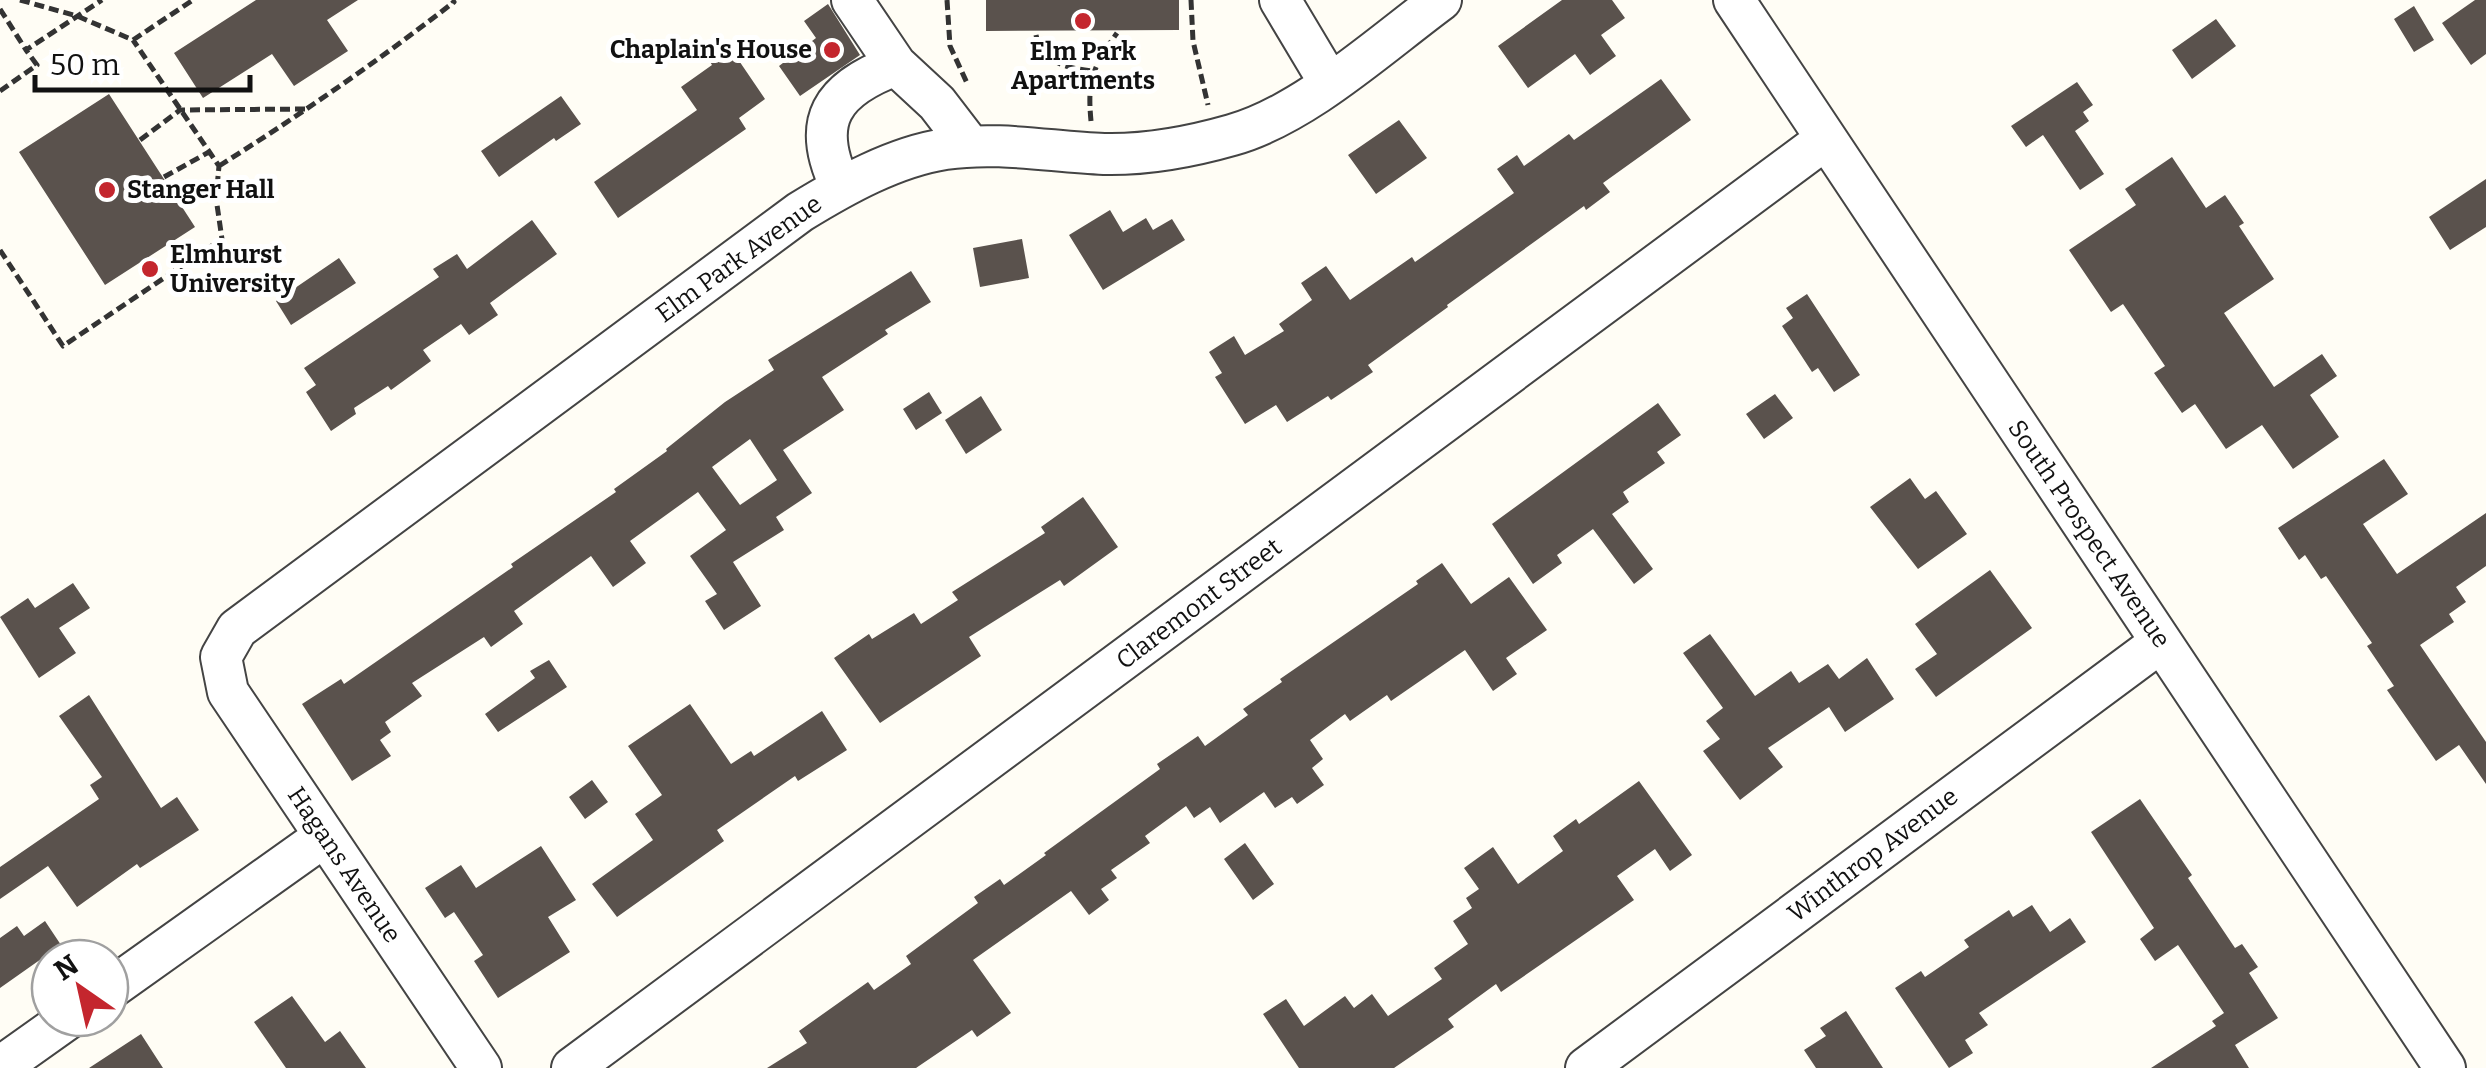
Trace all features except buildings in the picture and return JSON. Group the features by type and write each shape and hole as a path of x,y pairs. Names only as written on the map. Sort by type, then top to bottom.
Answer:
{"street":[{"path":"852,0 896,65 937,103 970,146"},
{"path":"1280,0 1329,82"},
{"name":"Elm Park Avenue","path":"221,657 236,629 768,235 841,187 918,154 970,146 1103,154 1165,150 1236,134 1274,120 1441,0"},
{"name":"South Prospect Avenue","path":"1734,0 2445,1068"},
{"path":"841,187 826,146 833,105 849,86 896,65"},
{"name":"Claremont Street","path":"572,1068 1826,140"},
{"name":"Winthrop Avenue","path":"1586,1068 2161,642"},
{"name":"Hagans Avenue","path":"221,657 228,692 481,1068"},
{"path":"130,975 325,836"},
{"path":"0,1067 41,1038"}],"path":[{"path":"0,250 63,346 222,239 216,198 219,166 134,40 77,16 20,0"},
{"path":"26,50 102,0"},
{"path":"134,40 192,0"},
{"path":"219,166 309,109 394,48 452,0"},
{"path":"947,0 950,46 972,97"},
{"path":"1189,3 1208,112 1223,106"},
{"path":"0,10 37,66 0,91"},
{"path":"1107,125 1091,124 1088,92 1092,71 1117,33"},
{"path":"1036,35 1046,56 1066,68 1092,71"},
{"path":"140,140 180,110 309,109"},
{"path":"164,177 210,152"}],"place":[{"name":"Elm Park Apartments","path":"1083,21"},
{"name":"Chaplain's House","path":"832,50"},
{"name":"Stanger Hall","path":"107,190"},
{"name":"Elmhurst University","path":"150,269"}]}
